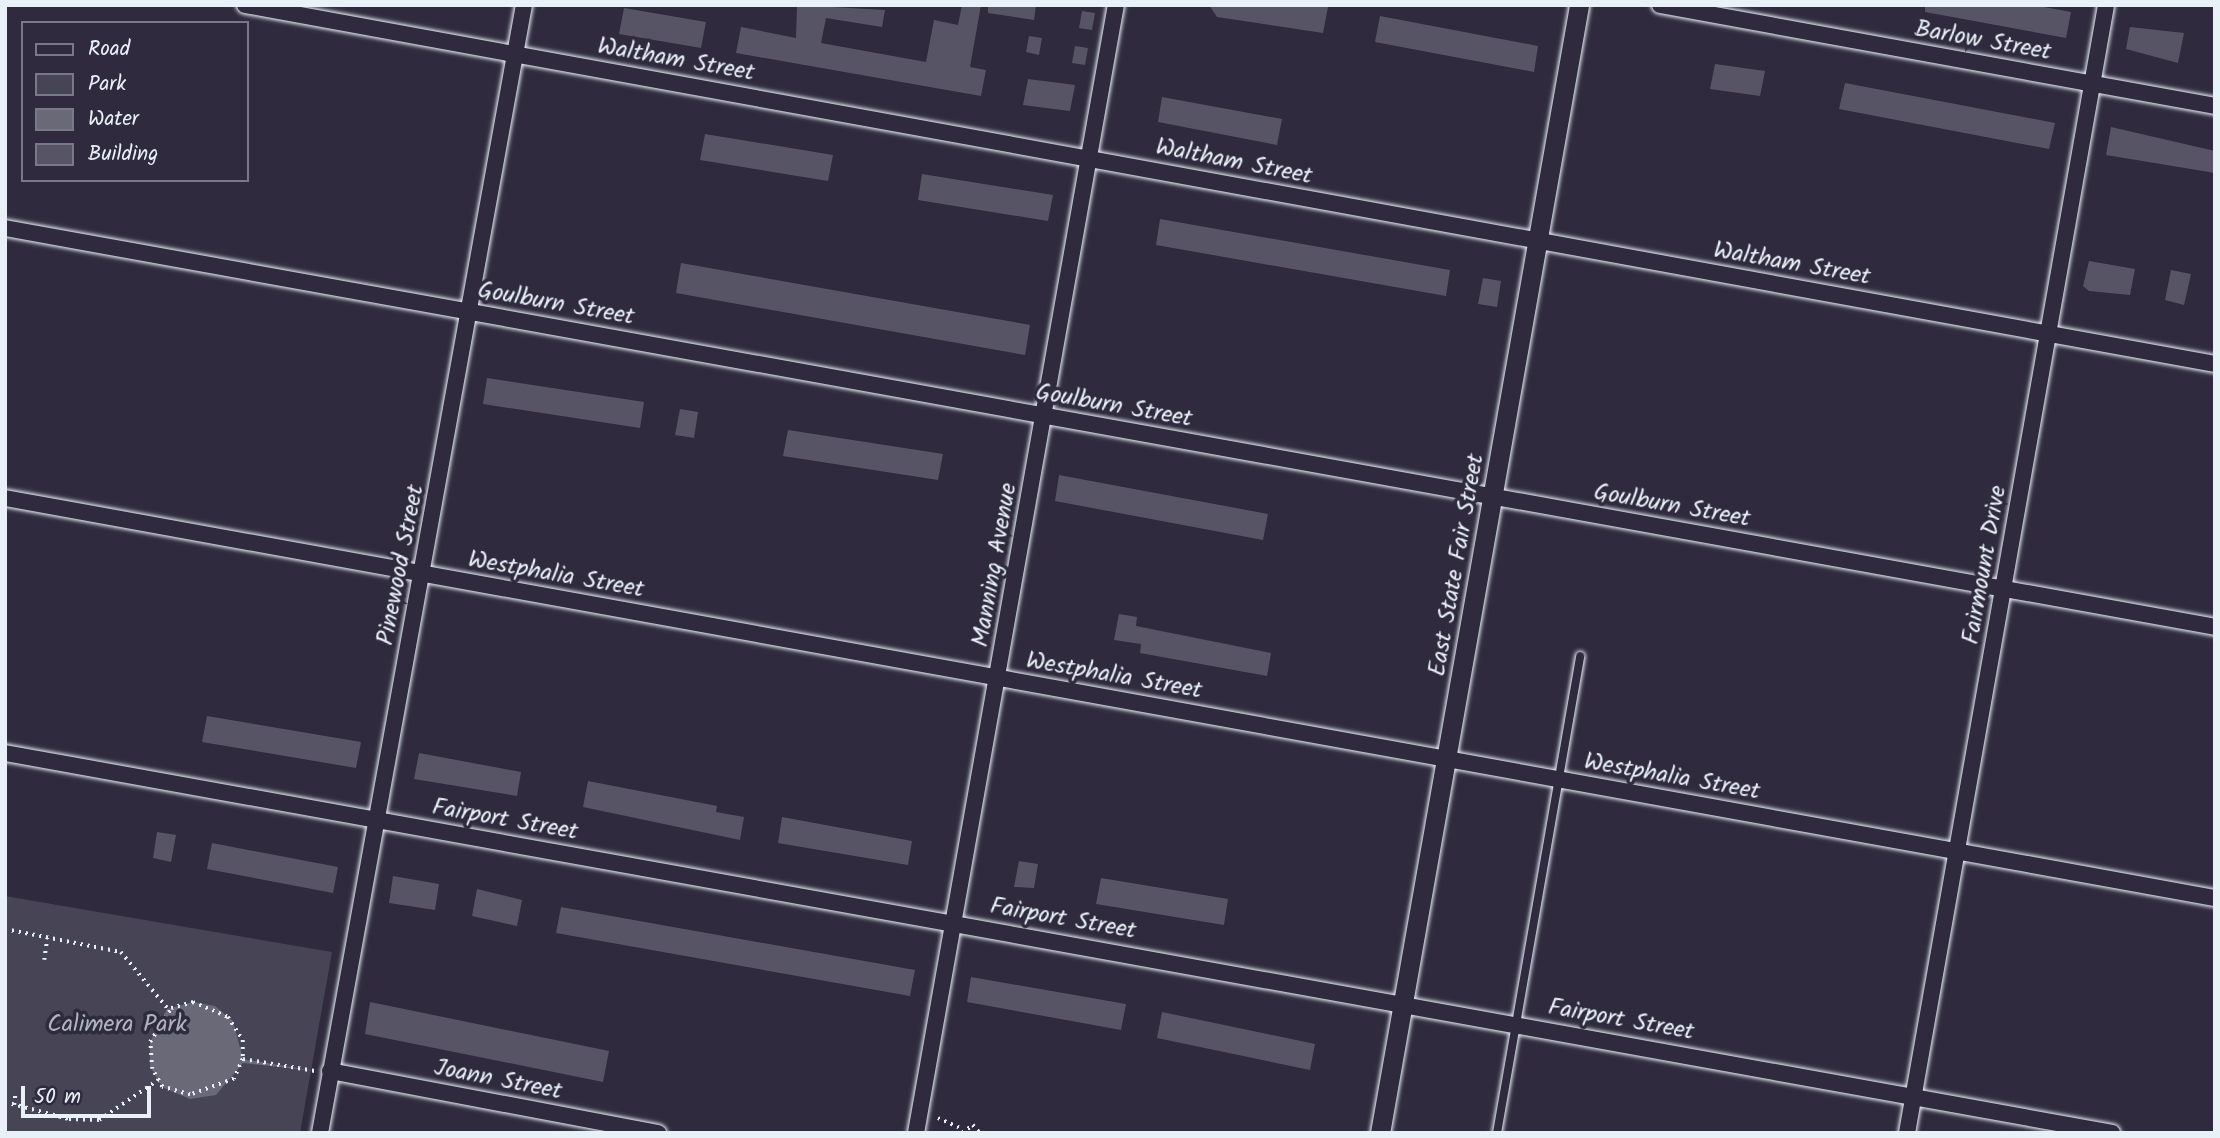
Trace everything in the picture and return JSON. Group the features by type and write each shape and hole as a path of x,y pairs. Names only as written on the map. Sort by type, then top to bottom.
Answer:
{"street":[{"name":"Waltham Street","path":"245,5 2215,363"},
{"name":"Pinewood Street","path":"320,1133 322,1071 377,820 524,5"},
{"name":"Manning Avenue","path":"916,1133 1116,5"},
{"name":"East State Fair Street","path":"1380,1133 1579,5"},
{"name":"Barlow Street","path":"1660,5 2215,106"},
{"name":"Fairmount Drive","path":"1907,1133 1959,852 2046,333 2106,5"},
{"name":"Goulburn Street","path":"5,228 2215,627"},
{"name":"Westphalia Street","path":"5,498 2215,898"},
{"name":"Fairport Street","path":"5,753 2105,1132"},
{"name":"Joann Street","path":"322,1071 658,1133"}],"lane":[{"path":"1497,1133 1580,656"}],"path":[{"path":"5,929 121,952 169,1010"},
{"path":"44,960 47,939"},
{"path":"193,1002 215,1006 243,1040 243,1059 234,1079 216,1090 190,1095 158,1080 149,1042 169,1010 193,1002"},
{"path":"243,1059 322,1071"},
{"path":"5,1102 99,1120 158,1080"},
{"path":"14,1104 15,1096"},
{"path":"938,1118 962,1131 973,1125 980,1133"}],"green space":[{"name":"Calimera Park","path":"5,896 332,952 300,1133 5,1133"}],"water":[{"path":"193,1002 215,1006 233,1021 243,1059 315,1071 243,1063 216,1095 190,1099 162,1087 150,1066 150,1042 167,1009"}],"building":[{"path":"797,5 885,10 882,27 826,18 821,43 926,62 934,20 958,25 962,5 981,5 970,67 986,70 981,96 736,53 741,27 796,38"},
{"path":"988,5 1036,5 1034,20 988,13"},
{"path":"1209,5 1328,7 1323,33 1217,17"},
{"path":"1925,5 2033,5 2071,12 2066,38 1925,12"},
{"path":"624,8 706,22 701,48 619,34"},
{"path":"1082,11 1095,13 1092,30 1079,28"},
{"path":"1380,16 1538,46 1534,72 1375,42"},
{"path":"2130,27 2184,33 2178,63 2126,49"},
{"path":"1029,36 1042,38 1039,55 1026,52"},
{"path":"1075,46 1088,48 1085,65 1072,63"},
{"path":"1715,64 1765,71 1760,96 1710,89"},
{"path":"1028,79 1075,85 1070,111 1023,105"},
{"path":"1845,83 2055,123 2049,149 1839,109"},
{"path":"1162,97 1282,119 1277,145 1158,122"},
{"path":"2111,127 2215,151 2215,173 2106,155"},
{"path":"705,134 833,155 828,181 700,160"},
{"path":"922,174 1053,195 1048,221 918,200"},
{"path":"1160,219 1450,270 1446,296 1156,245"},
{"path":"2089,261 2135,269 2130,295 2089,291 2083,286"},
{"path":"681,263 1030,325 1025,355 676,293"},
{"path":"2171,270 2191,274 2184,305 2165,300"},
{"path":"1483,278 1501,281 1497,307 1478,304"},
{"path":"487,378 644,402 640,428 483,404"},
{"path":"680,409 698,412 694,438 675,435"},
{"path":"788,430 943,454 938,480 783,456"},
{"path":"1059,475 1268,514 1263,540 1055,501"},
{"path":"1119,614 1137,617 1136,626 1271,653 1267,676 1140,653 1141,644 1114,640"},
{"path":"207,716 361,742 356,768 202,742"},
{"path":"419,753 521,772 517,796 414,779"},
{"path":"588,781 717,806 716,812 744,817 740,840 583,807"},
{"path":"782,817 912,841 908,865 778,843"},
{"path":"157,832 176,835 171,862 153,858"},
{"path":"212,843 338,867 333,893 207,869"},
{"path":"1019,861 1038,864 1034,888 1014,887"},
{"path":"393,876 439,884 435,910 389,903"},
{"path":"1101,878 1228,899 1224,925 1096,904"},
{"path":"477,889 522,900 517,926 472,916"},
{"path":"561,907 915,970 910,996 556,933"},
{"path":"971,977 1126,1004 1121,1030 967,1002"},
{"path":"370,1002 609,1051 603,1082 365,1034"},
{"path":"1162,1012 1315,1044 1310,1070 1157,1038"}]}
